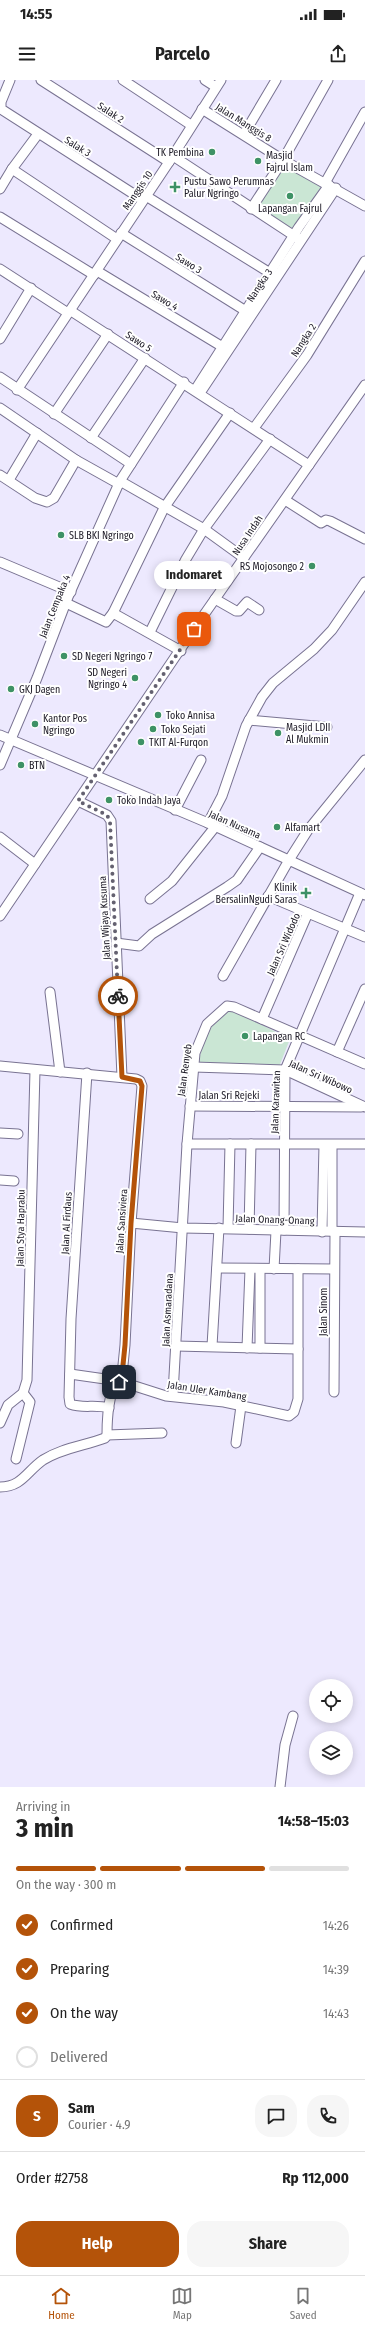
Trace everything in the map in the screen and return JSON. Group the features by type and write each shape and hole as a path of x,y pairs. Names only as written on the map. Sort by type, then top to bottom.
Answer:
{"street":[{"name":"Salak 2","path":"41,80 302,241"},
{"path":"123,80 192,125"},
{"path":"205,80 219,84"},
{"path":"244,134 276,80"},
{"path":"251,209 283,160 328,80"},
{"name":"Salak 3","path":"6,82 1,102 1,109 38,134 270,273"},
{"name":"Manggis 10","path":"17,390 96,273 219,84"},
{"name":"Jalan Manggis 8","path":"202,109 244,134 283,160 365,206"},
{"path":"198,392 248,313 270,273 294,235 330,185 365,112"},
{"path":"0,189 12,169 38,134"},
{"name":"Sawo 3","path":"12,169 119,236 248,313"},
{"name":"Nangka 3","path":"248,313 302,241 330,185"},
{"name":"Sawo 4","path":"0,217 225,349"},
{"name":"Nangka 2","path":"254,428 307,355 365,261"},
{"name":"Sawo 5","path":"0,269 184,382 309,465"},
{"path":"0,339 30,288"},
{"path":"54,414 108,334"},
{"path":"91,438 145,358"},
{"path":"0,377 17,390 131,464"},
{"name":"Jalan Cempaka 4","path":"0,765 53,639 66,603 119,483 184,382"},
{"name":"Nusa Indah","path":"0,916 244,558 365,385"},
{"path":"1,413 37,434 76,460 204,529 244,558"},
{"path":"66,603 106,622 113,613 164,508 230,413"},
{"path":"8,480 37,434"},
{"path":"150,632 186,559 204,529 270,439"},
{"path":"0,475 35,498 46,502 54,498 76,460"},
{"path":"285,500 321,523 326,520 330,521 365,539"},
{"path":"0,562 71,592"},
{"path":"150,899 172,881 212,825 249,720 274,683 314,649 332,630 365,582"},
{"path":"216,599 236,611 239,611 247,602 259,610"},
{"path":"113,613 150,632 181,651"},
{"path":"249,720 327,727"},
{"name":"Jalan Nusama","path":"0,736 94,777 212,825 363,894"},
{"path":"175,810 201,760"},
{"path":"224,976 289,860 327,805 365,760"},
{"name":"Jalan Wijaya Kusuma","path":"78,801 110,818 122,1077"},
{"path":"0,837 35,864"},
{"path":"116,943 139,946 152,934 237,880 260,847"},
{"name":"Jalan Karawitan","path":"274,1269 280,1231 285,1145 285,1070 346,928 363,894"},
{"path":"268,896 308,913"},
{"name":"Jalan Sri Widodo","path":"262,1019 308,913 365,937"},
{"path":"337,1052 365,989"},
{"path":"50,992 60,1072"},
{"name":"Jalan Renyeb","path":"183,1228 187,1144 195,1052 202,1033 222,1009 226,1006 234,1007 365,1064"},
{"name":"Jalan Sansiviera","path":"0,1066 122,1077 136,1079 140,1081 142,1086 131,1223 124,1352 119,1382 114,1385 109,1408 107,1435"},
{"name":"Jalan Sri Wibowo","path":"194,1067 285,1070 365,1107"},
{"name":"Jalan Stya Haprabu","path":"16,1459 30,1402 25,1390 35,1070"},
{"name":"Jalan Al Firdaus","path":"87,1073 71,1319 70,1404 81,1408 98,1405 109,1408"},
{"name":"Jalan Sri Rejeki","path":"190,1106 365,1107"},
{"path":"0,1133 18,1134"},
{"path":"187,1144 365,1144"},
{"path":"228,1228 230,1144"},
{"path":"249,1229 251,1144"},
{"path":"322,1232 328,1145"},
{"name":"Jalan Sinom","path":"328,1145 334,1269 334,1392"},
{"path":"0,1180 14,1181"},
{"name":"Jalan Onang-Onang","path":"131,1223 183,1228 365,1232"},
{"name":"Jalan Asmaradana","path":"173,1394 183,1228"},
{"path":"212,1346 219,1228"},
{"path":"217,1268 334,1269"},
{"path":"247,1348 250,1269"},
{"path":"260,1269 260,1348"},
{"path":"176,1346 298,1349 298,1269"},
{"name":"Jalan Uler Kambang","path":"70,1374 119,1382 166,1396 241,1406 285,1417 293,1414 298,1399 298,1349"},
{"path":"0,1423 8,1405 25,1390"},
{"path":"236,1443 241,1406"},
{"path":"0,1487 14,1486 43,1461 65,1450 95,1442 107,1435 162,1433"},
{"path":"280,1787 285,1745 293,1716"}],"green space":[{"name":"Lapangan Fajrul","path":"287,164 322,186 293,229 258,207"},
{"name":"Lapangan RC","path":"228,1008 290,1039 279,1067 199,1062 202,1046 208,1032"}],"way so far":[{"path":"118,996 110,818 107,815 78,801 181,651 194,629"}],"place":[{"name":"TK Pembina","path":"212,152"},
{"name":"Masjid Fajrul Islam","path":"258,161"},
{"name":"Pustu Sawo Perumnas Palur Ngringo","path":"175,187"},
{"name":"Lapangan Fajrul","path":"290,196"},
{"name":"SLB BKI Ngringo","path":"61,535"},
{"name":"RS Mojosongo 2","path":"312,566"},
{"name":"Indomaret","path":"194,629"},
{"name":"SD Negeri Ngringo 7","path":"64,656"},
{"name":"SD Negeri Ngringo 4","path":"135,678"},
{"name":"GKJ Dagen","path":"11,689"},
{"name":"Toko Annisa","path":"158,715"},
{"name":"Kantor Pos Ngringo","path":"35,724"},
{"name":"Toko Sejati","path":"153,729"},
{"name":"Masjid LDII Al Mukmin","path":"278,733"},
{"name":"TKIT Al-Furqon","path":"141,742"},
{"name":"BTN","path":"21,765"},
{"name":"Toko Indah Jaya","path":"109,800"},
{"name":"Alfamart","path":"277,827"},
{"name":"Klinik BersalinNgudi Saras","path":"306,893"},
{"name":"Lapangan RC","path":"245,1036"}],"route":[{"path":"118,996 122,1077 136,1079 140,1081 142,1086 131,1223 125,1345 123,1365 119,1382"}]}
